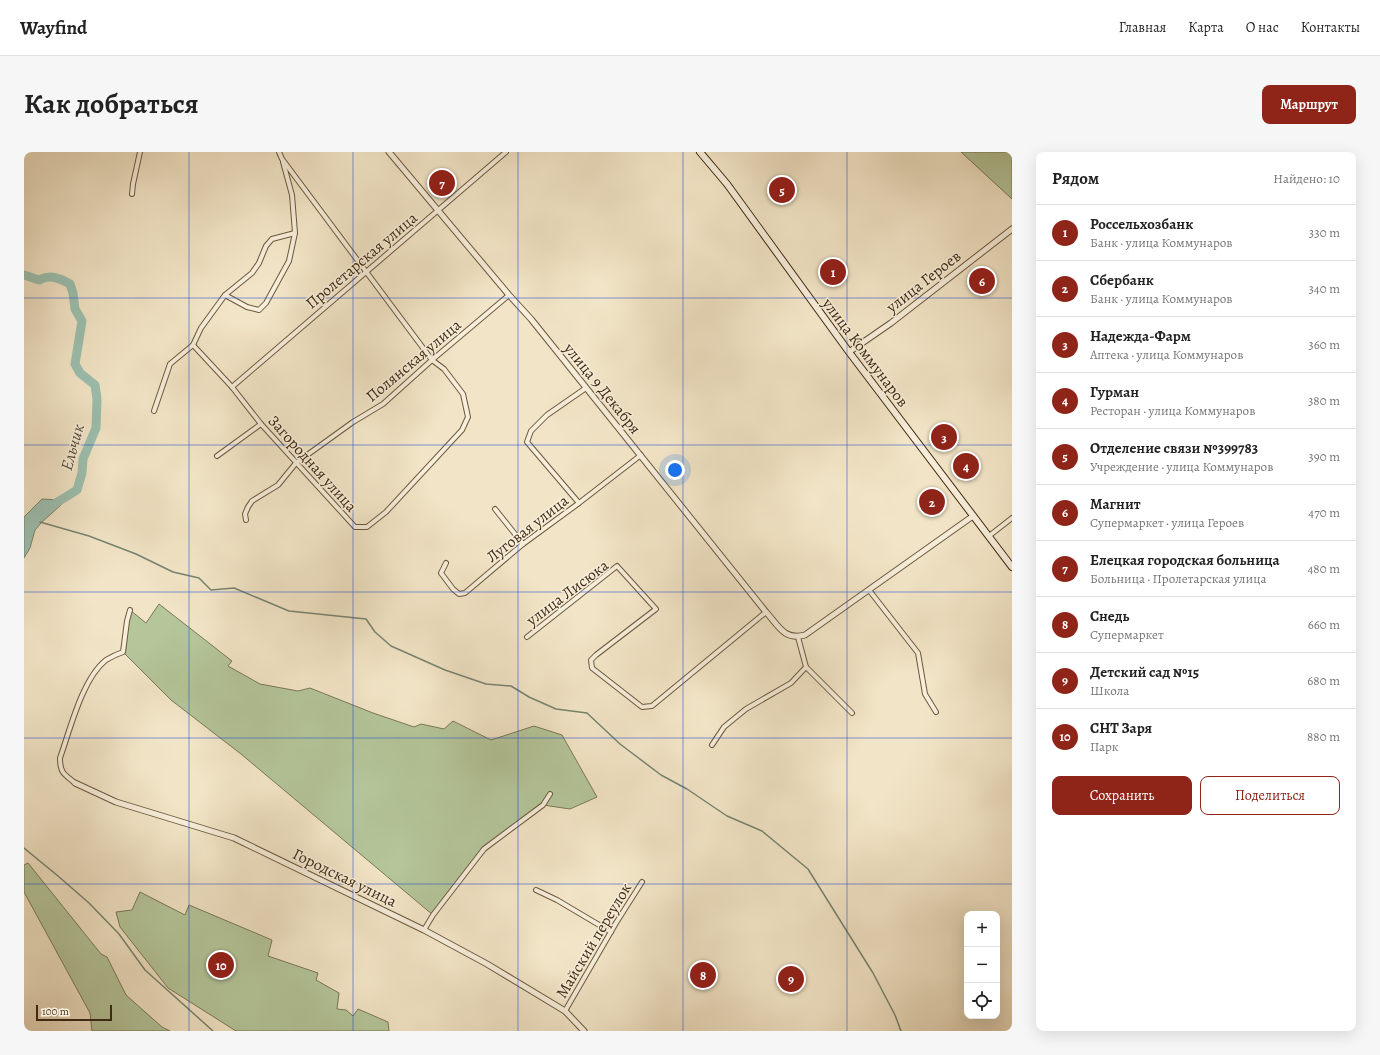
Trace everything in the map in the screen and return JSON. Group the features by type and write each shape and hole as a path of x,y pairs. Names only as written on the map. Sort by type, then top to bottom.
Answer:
{"main road":[{"name":"улица Коммунаров","path":"700,152 727,184 849,352 1012,567"}],"street":[{"path":"132,194 140,152"},
{"path":"225,295 247,308 259,310 266,303 289,262 295,233 292,195 279,152"},
{"name":"улица 9 Декабря","path":"389,152 509,296 531,319 766,612 786,634 792,637 798,637"},
{"name":"Пролетарская улица","path":"232,386 506,152"},
{"path":"282,159 432,360"},
{"name":"улица Героев","path":"849,352 891,323 1012,229"},
{"path":"154,411 170,364 193,345 201,328 225,295 252,274 259,263 266,246 272,239 295,233"},
{"name":"Полянская улица","path":"246,520 248,507 252,501 278,485 296,463 353,422 382,404 509,296"},
{"name":"Загородная улица","path":"193,345 232,386 261,424 355,528 367,527 386,512 462,430 468,417 463,394 444,368 432,360"},
{"path":"579,503 527,442 531,431 547,415 586,388"},
{"path":"217,456 261,424"},
{"name":"Луговая улица","path":"446,563 442,573 453,589 459,594 465,593 523,544 641,456"},
{"path":"495,509 523,544"},
{"path":"852,713 806,667 798,637 805,635 973,516"},
{"path":"989,536 1012,518"},
{"name":"улица Лисюка","path":"527,637 617,566 656,609 596,655 591,660 592,668 642,706 652,706 766,612"},
{"path":"869,590 918,653 925,694 936,712"},
{"path":"75,783 65,775 60,768 60,758 84,690 98,668 107,660 122,652 130,610"},
{"path":"712,745 724,727 746,709 791,683 806,667"},
{"name":"Городская улица","path":"75,783 116,802 234,838 424,930 487,964 565,1011 584,1031"},
{"path":"424,930 433,915 484,848 543,805 550,794"},
{"name":"Майский переулок","path":"565,1011 642,882"},
{"path":"536,890 557,900 611,932"}],"shaded area":[{"path":"961,152 1012,152 1012,199"},
{"path":"42,499 60,500 62,504 35,530 30,548 24,558 24,517"},
{"path":"159,604 232,661 228,666 260,684 298,691 310,688 373,713 414,727 421,724 444,729 453,721 491,740 534,726 562,735 597,797 570,809 543,805 489,844 433,915 241,754 171,700 123,652 130,610 146,623"},
{"path":"28,863 101,954 107,957 126,995 162,1027 170,1031 92,1031 90,1013 24,892 24,865"},
{"path":"140,892 185,915 189,905 272,940 268,956 318,973 316,980 339,993 337,1009 346,1010 353,1016 358,1009 388,1022 389,1031 236,1031 168,988 120,927 116,912 132,910"}],"waterway":[{"name":"Ельчик","path":"24,275 39,280 51,277 70,284 75,309 82,321 75,364 80,373 95,385 97,399 96,428 83,459 82,473 77,490 51,506"},
{"path":"40,522 89,536 136,554 173,572 199,578 211,590 234,588 289,611 366,619 375,632 391,646 445,670 486,684 511,686 529,697 556,709 587,713 620,744 661,775 687,789 727,816 762,831 808,869 873,973 895,1015 901,1031"},
{"path":"24,848 89,903 119,934 145,970 213,1031"}],"place":[{"name":"Елецкая городская больница","path":"442,183"},
{"name":"Отделение связи №399783","path":"782,190"},
{"name":"Россельхозбанк","path":"833,272"},
{"name":"Магнит","path":"982,281"},
{"name":"Надежда-Фарм","path":"944,437"},
{"name":"Гурман","path":"966,466"},
{"name":"Сбербанк","path":"932,502"},
{"name":"СНТ Заря","path":"221,965"},
{"name":"Снедь","path":"703,975"},
{"name":"Детский сад №15","path":"791,979"}]}
